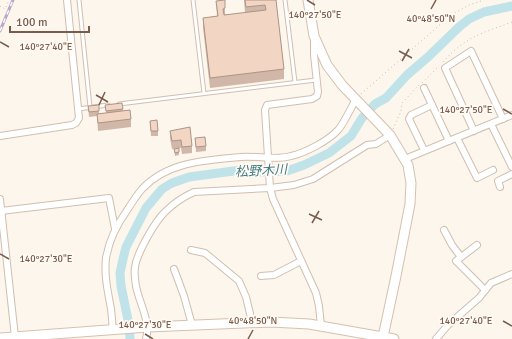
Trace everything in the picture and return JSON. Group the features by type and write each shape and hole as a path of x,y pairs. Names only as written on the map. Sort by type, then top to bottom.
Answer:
{"street":[{"path":"0,136 72,125 76,123 79,118 67,0"},
{"path":"308,0 314,36 317,96 312,99 267,105 265,110 270,188 273,199 316,293 320,306 321,326"},
{"path":"314,36 326,65 342,85 388,134 408,165 412,183 410,204 383,337"},
{"path":"474,131 445,68 471,51 503,119"},
{"path":"424,88 450,141"},
{"path":"114,330 107,290 106,270 108,246 115,229 141,190 160,175 185,164 241,156 268,157 277,159 290,157 303,152 339,130 357,100"},
{"path":"424,150 409,119 411,115 432,105"},
{"path":"405,159 424,150 512,116"},
{"path":"491,124 512,168"},
{"path":"146,339 147,328 136,285 135,268 138,256 149,235 164,212 184,197 194,192 270,188 294,185 313,179 367,145 376,144 388,134"},
{"path":"457,138 477,178 493,170"},
{"path":"500,187 498,181 512,174"},
{"path":"1,211 109,198 115,229"},
{"path":"0,199 15,337"},
{"path":"444,230 452,245 461,257"},
{"path":"477,245 456,261 485,290"},
{"path":"191,250 205,253 238,281 246,297 252,322"},
{"path":"262,276 274,275 301,261"},
{"path":"174,269 184,296 192,326"},
{"path":"436,339 448,325 479,298 492,283 512,274"},
{"path":"0,338 252,322 292,323 321,326 394,339"}],"lane":[{"path":"79,0 90,107"},
{"path":"193,0 204,94"},
{"path":"285,0 295,82"},
{"path":"78,109 316,80"}],"path":[{"path":"0,6 5,9 8,0"},
{"path":"357,100 451,15 469,5 484,0"}],"building":[{"path":"225,0 225,8 223,9 224,15 266,10 265,5 246,7 245,0 276,0 284,69 210,78 203,18 218,16 216,1"},
{"path":"122,103 123,109 106,111 105,105"},
{"path":"99,105 99,111 89,112 88,106"},
{"path":"130,110 131,119 98,123 97,114"},
{"path":"157,120 158,131 151,131 150,121"},
{"path":"190,127 192,146 182,147 181,140 172,141 170,131"},
{"path":"205,137 206,146 196,147 195,138"},
{"path":"179,148 179,152 175,153 174,149"}],"waterway":[{"name":"松野木川","path":"130,339 120,273 126,247 146,208 162,189 172,183 189,177 241,170 261,172 287,171 329,153 351,136 362,118 375,104 386,98 407,75 459,27 469,19 484,12 512,6"}],"railway":[{"path":"0,31 13,0"}]}
